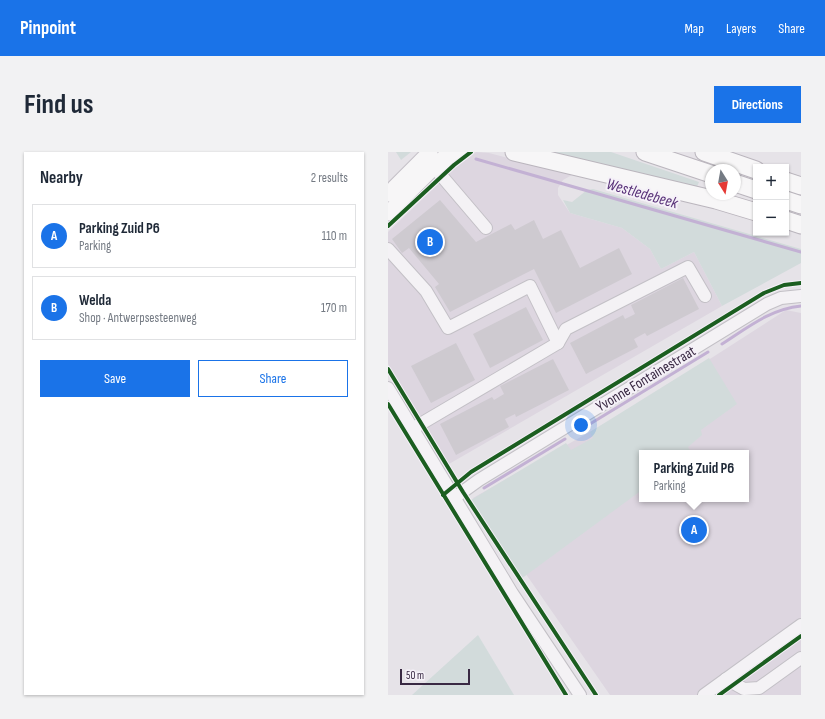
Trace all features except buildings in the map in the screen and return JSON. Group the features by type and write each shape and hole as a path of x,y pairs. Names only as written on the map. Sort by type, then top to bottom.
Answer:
{"highway":[{"path":"432,159 458,152"},
{"path":"514,152 753,211"},
{"path":"645,152 705,172"},
{"path":"704,152 753,169"},
{"path":"789,182 801,186"},
{"path":"741,185 753,189"},
{"path":"789,201 801,205"},
{"path":"789,221 801,225"}],"main road":[{"path":"388,194 432,159 448,152"},
{"path":"388,213 432,159"}],"street":[{"path":"432,159 486,228"},
{"path":"388,249 426,291 448,328 530,286 558,343"},
{"path":"412,429 558,343 566,329 688,267 705,296"},
{"name":"Yvonne Fontainestraat","path":"454,498 486,476 767,304 780,298 801,296"},
{"path":"388,388 512,593 580,695"},
{"path":"704,695 801,625"},
{"path":"726,679 742,690 759,688 801,658"}],"shaded area":[{"path":"396,152 411,152 401,160"},
{"path":"476,152 489,153 572,175 563,180 558,188 558,195 570,213 622,228 650,249 661,269 694,252 722,306 449,464 388,364 388,232 455,168"},
{"path":"540,152 611,152 699,182 695,191"},
{"path":"593,189 801,249 801,263 722,306 694,252 661,269 650,249 622,228 570,213 563,200 572,202 587,190"},
{"path":"786,310 801,313 801,695 610,695 473,498 646,400"},
{"path":"709,358 737,404 701,430 702,435 688,447 690,450 639,450 639,492 521,579 471,500 566,443 571,450 593,438 590,432"},
{"path":"478,635 514,695 412,695"}],"waterway":[{"name":"Westledebeek","path":"476,159 801,252"},
{"path":"722,344 769,315 801,306"},
{"path":"585,427 708,352"},
{"path":"484,488 565,439"}],"cycle path":[{"path":"388,226 454,165 471,152"},
{"path":"443,495 471,472 764,293 784,285 801,283"},
{"path":"388,369 463,492 596,695"},
{"path":"388,404 566,695"},
{"path":"719,695 801,636"}],"place":[{"name":"Welda","path":"430,242"},
{"name":"Parking Zuid P6","path":"694,530"}]}
